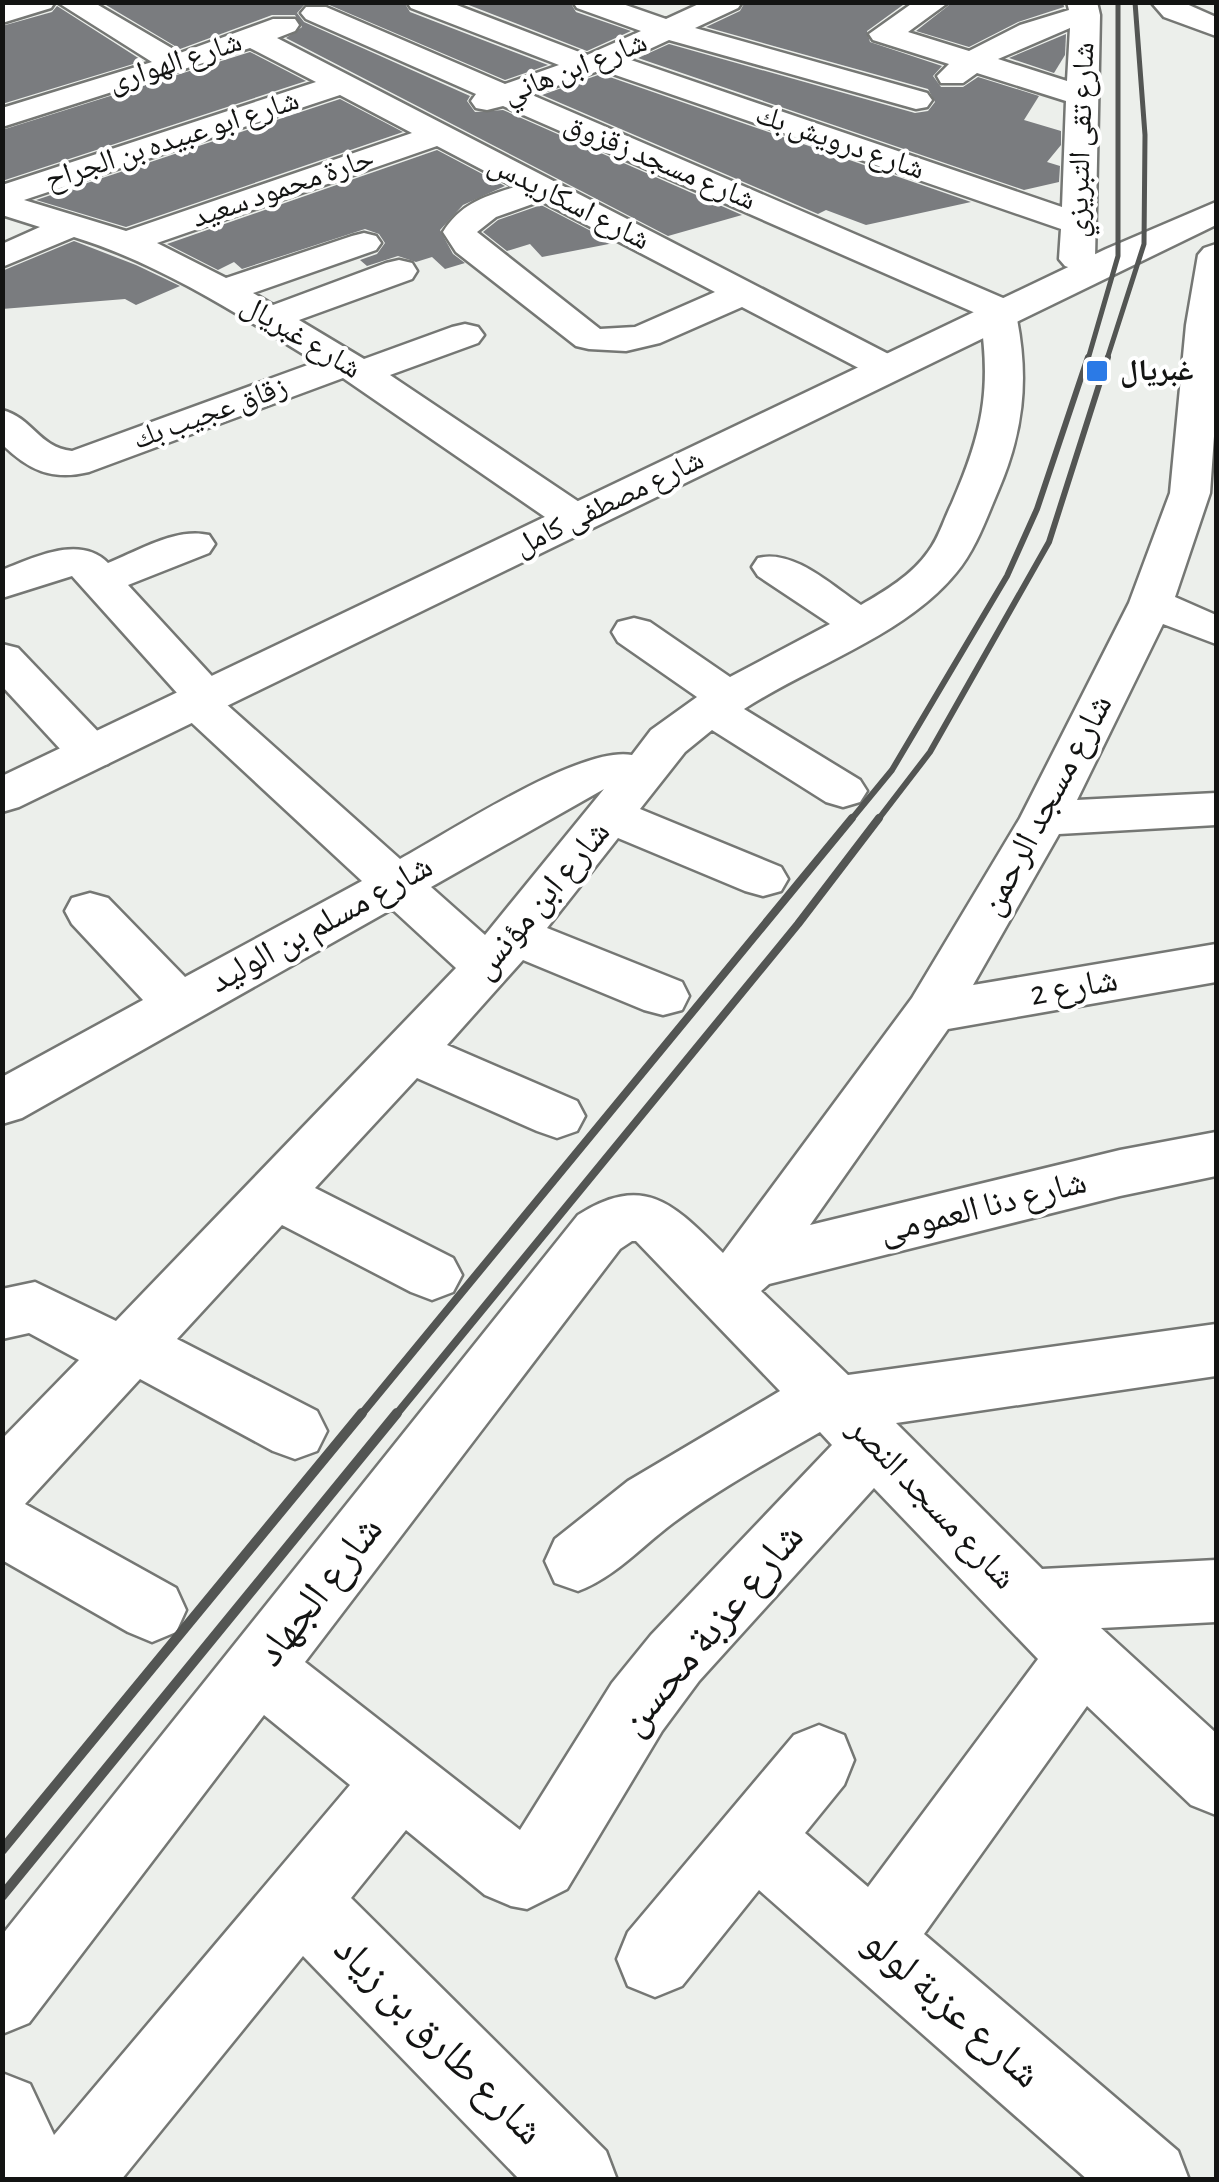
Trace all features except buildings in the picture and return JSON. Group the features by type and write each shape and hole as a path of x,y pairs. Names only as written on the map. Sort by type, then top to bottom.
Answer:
{"street":[{"path":"2,14 41,2"},
{"path":"72,2 178,64"},
{"name":"شارع درويش بك","path":"421,2 1080,224"},
{"path":"587,2 632,8 671,31 916,100"},
{"name":"شارع ابن هاني","path":"428,129 671,31 728,2"},
{"path":"936,2 884,34 1083,96"},
{"path":"1166,2 1174,11 1214,24"},
{"name":"شارع الهوارى","path":"2,118 178,64 331,8"},
{"name":"شارع مسجد زقزوق","path":"331,8 505,95 1001,313"},
{"path":"880,126 1001,42 1084,8"},
{"name":"شارع تقى التبريزي","path":"1075,277 1080,224 1084,8"},
{"name":"شارع اسكاريدس","path":"252,37 887,368"},
{"name":"شارع ابو عبيده بن الجراح","path":"2,196 342,84"},
{"name":"حارة محمود سعيد","path":"126,242 428,129"},
{"path":"544,189 477,214 468,219 460,232 468,244 589,338 632,341 743,293"},
{"name":"شارع غبريال","path":"2,204 126,242 224,291 354,368 576,518"},
{"name":"شارع مصطفى كامل","path":"2,796 1075,277 1203,246 1216,212"},
{"path":"2,257 70,226"},
{"path":"224,291 364,243"},
{"name":"شارع مسجد الرحمن","path":"737,1278 931,1012 1044,818 1203,499 1207,403 1203,246"},
{"path":"270,318 399,271"},
{"name":"شارع ابن مؤنس","path":"2,1484 501,951 668,741 719,703 862,626 908,594 948,555 984,477 1004,419 1008,368 1001,313"},
{"name":"زقاق عجيب بك","path":"2,422 40,458 75,463 354,368 465,335"},
{"path":"100,581 194,544"},
{"path":"2,586 70,561 85,564 201,700 394,883 501,951 663,996"},
{"path":"773,567 862,626"},
{"path":"1151,603 1216,630"},
{"path":"634,632 719,703 843,791"},
{"path":"2,658 91,753"},
{"name":"شارع مسلم بن الوليد","path":"2,1103 598,771 619,768 645,773"},
{"path":"1044,818 1216,809"},
{"path":"610,816 764,879"},
{"path":"90,911 178,1004"},
{"name":"شارع 2","path":"931,1012 1216,963"},
{"path":"408,1052 557,1116"},
{"name":"شارع دنا العمومى","path":"737,1278 1120,1172 1216,1154"},
{"path":"274,1194 432,1275"},
{"name":"شارع الجهاد","path":"2,1996 599,1232 618,1220 639,1216 653,1221"},
{"name":"شارع مسجد النصر","path":"653,1221 737,1278 846,1414 1082,1656 1216,1780"},
{"path":"2,1314 35,1307 295,1431"},
{"path":"578,1562 650,1502 728,1452 846,1414 1216,1350"},
{"name":"شارع عزبة محسن","path":"400,1780 512,1869 527,1872 542,1863 636,1707 675,1658 846,1414"},
{"path":"2,1524 152,1610"},
{"path":"1027,1601 1216,1591"},
{"path":"874,1940 1082,1656"},
{"path":"69,2180 400,1780 259,1668"},
{"path":"655,1959 818,1760"},
{"name":"شارع عزبة لولو","path":"754,1837 1149,2180"},
{"name":"شارع طارق بن زياد","path":"301,1901 577,2180"},
{"path":"2,2112 33,2180"}],"railway":[{"path":"1088,359 1118,256 1118,2"},
{"path":"1107,359 1144,244 1145,135 1135,2"},
{"path":"850,821 892,770 1007,576 1037,509 1088,357"},
{"path":"877,821 930,752 1049,542 1108,357"},
{"path":"360,1416 852,818"},
{"path":"395,1416 798,924 879,818"},
{"path":"2,1850 362,1413"},
{"path":"2,1896 397,1413"}],"place":[{"name":"غبريال","path":"1097,371"}]}
